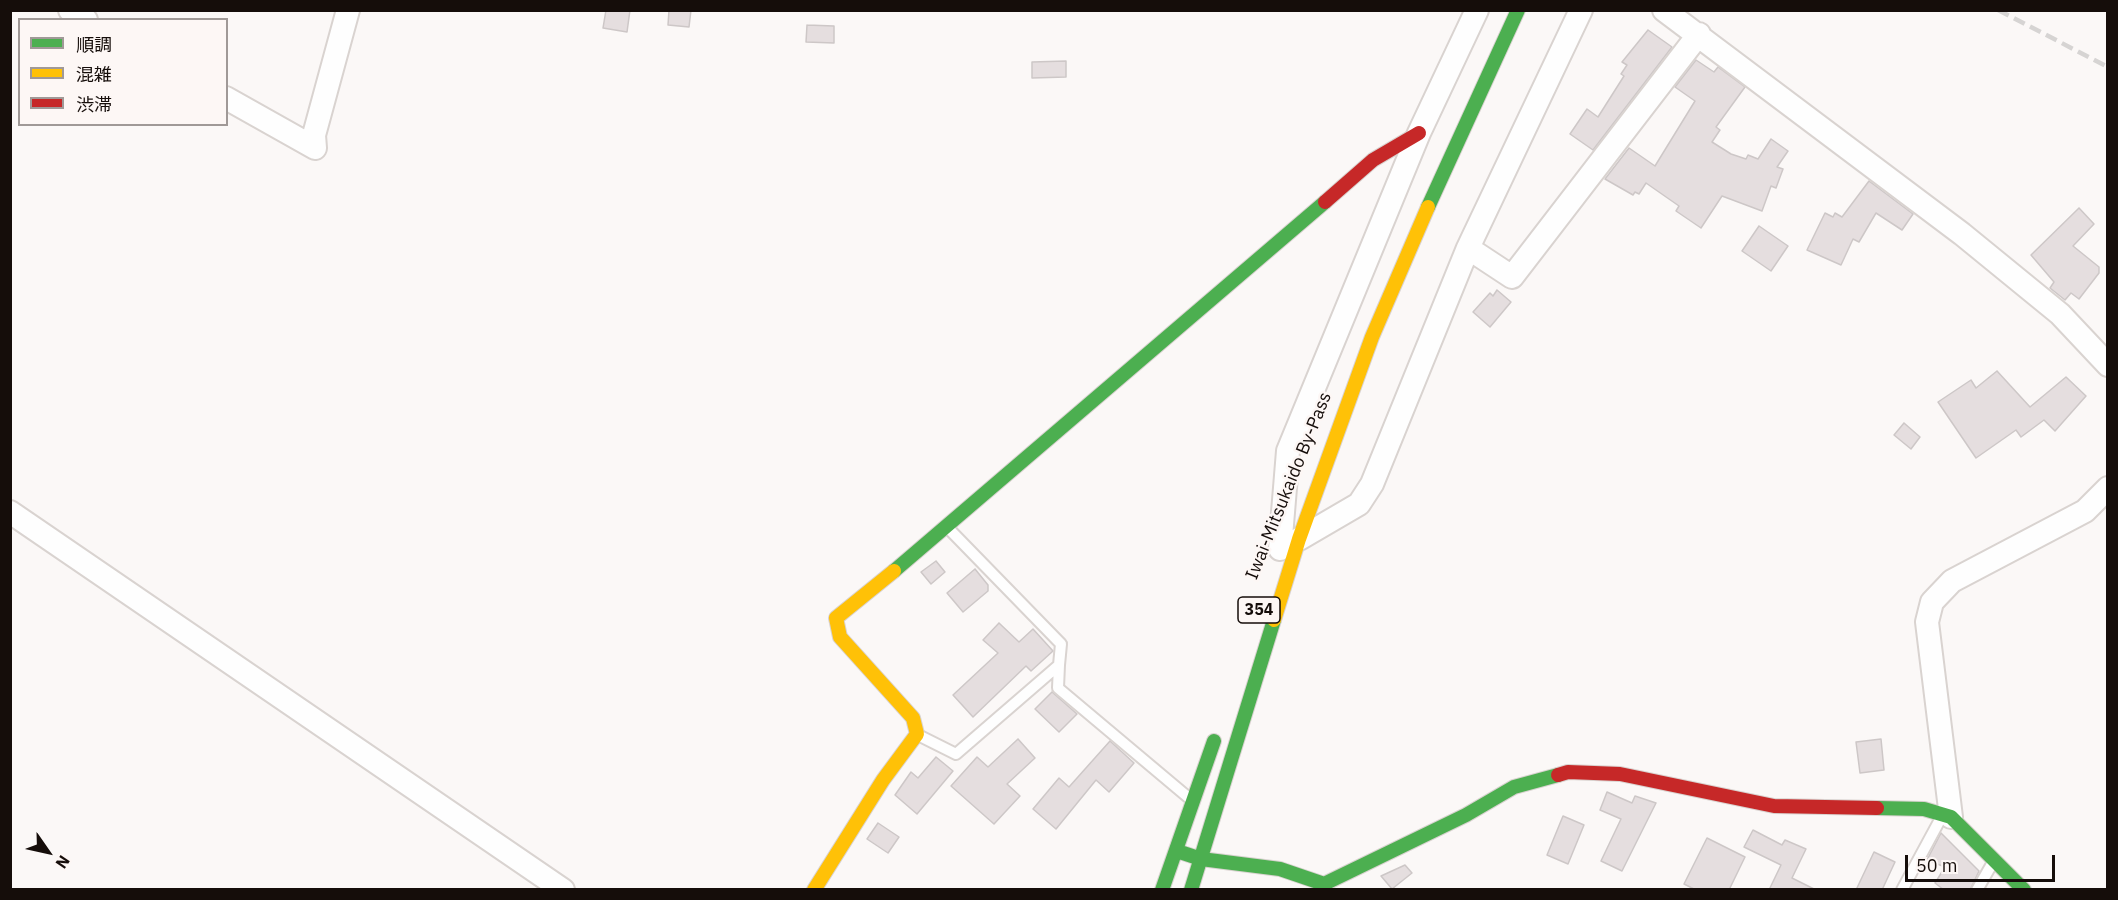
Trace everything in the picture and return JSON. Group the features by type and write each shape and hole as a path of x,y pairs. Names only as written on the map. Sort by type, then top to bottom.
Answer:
{"main road":[{"name":"Iwai-Mitsukaido By-Pass","path":"1191,890 1285,550 1316,458 1518,10"},
{"path":"814,890 883,780 917,734 913,718 840,638 836,618 947,527 1373,160 1419,133"},
{"name":"Iwai-Mitsukaido By-Pass","path":"1285,550 1372,337"},
{"path":"1162,890 1219,727"},
{"path":"1177,851 1201,859 1280,869 1324,884 1466,814 1514,787 1568,772 1620,774 1774,806 1924,809 1947,815 2024,890"}],"street":[{"path":"70,10 83,18"},
{"path":"228,99 315,148 314,135 348,10"},
{"path":"1285,550 1288,452 1419,133 1477,10"},
{"path":"1285,550 1359,504 1372,484 1468,248 1581,10"},
{"path":"1664,10 1699,34 1962,234 2051,306 2108,365"},
{"path":"1468,248 1512,277 1699,34"},
{"path":"1947,815 1927,622 1932,602 1952,581 2085,511 2108,488"},
{"path":"10,512 564,890"}],"lane":[{"path":"947,527 1061,644 1058,688 1194,802"},
{"path":"917,734 956,754 1059,664"},
{"path":"1902,890 1947,815"},
{"path":"1977,890 1994,861"}],"building":[{"path":"606,10 630,10 627,32 603,28"},
{"path":"669,10 691,10 689,27 668,25"},
{"path":"807,25 834,26 834,43 806,42"},
{"path":"1648,30 1672,47 1593,150 1570,134 1587,109 1598,117 1624,76 1621,74 1627,65 1622,62"},
{"path":"1696,60 1714,72 1718,67 1745,87 1716,127 1720,130 1712,142 1731,154 1746,159 1748,155 1758,159 1771,139 1788,151 1777,167 1783,169 1776,188 1771,186 1762,211 1722,196 1701,228 1676,211 1679,206 1646,183 1639,194 1635,192 1633,195 1605,179 1629,148 1655,166 1695,101 1675,87"},
{"path":"1066,61 1066,77 1032,78 1032,62"},
{"path":"1869,181 1913,214 1902,230 1876,213 1859,242 1853,239 1841,265 1807,250 1825,213 1833,217 1835,213 1842,217"},
{"path":"2079,208 2094,224 2073,246 2099,267 2099,273 2079,299 2071,293 2065,300 2050,288 2054,282 2031,255"},
{"path":"1759,226 1788,246 1771,271 1742,251"},
{"path":"1497,290 1511,302 1490,327 1473,312 1490,293 1493,296"},
{"path":"1997,371 2030,407 2066,377 2086,396 2055,431 2044,420 2021,437 2016,430 1976,458 1938,402 1971,380 1976,388"},
{"path":"1904,423 1920,437 1911,449 1894,435"},
{"path":"936,561 945,572 931,584 921,572"},
{"path":"975,569 988,585 988,591 963,612 947,593"},
{"path":"999,623 1019,642 1033,629 1053,651 1031,671 1026,666 973,717 953,695 998,653 983,640"},
{"path":"1052,692 1077,714 1059,732 1035,709"},
{"path":"1018,739 1035,758 1007,784 1020,796 994,824 951,786 977,757 988,767"},
{"path":"1881,739 1884,770 1860,773 1856,742"},
{"path":"1110,741 1134,763 1109,792 1096,780 1056,829 1033,809 1059,778 1069,787"},
{"path":"936,757 953,771 917,814 895,795 911,772 918,778"},
{"path":"1607,792 1632,803 1635,796 1656,803 1622,871 1601,861 1621,819 1600,810"},
{"path":"1563,816 1584,825 1568,864 1547,855"},
{"path":"878,823 899,837 888,853 867,839"},
{"path":"1753,830 1782,845 1785,840 1806,849 1792,878 1816,890 1769,890 1781,865 1744,847"},
{"path":"1941,833 1979,871 1970,890 1944,890 1935,883 1945,867 1927,860"},
{"path":"1707,838 1745,857 1729,890 1696,890 1684,884"},
{"path":"1874,852 1895,862 1882,890 1856,890"},
{"path":"1405,865 1412,873 1392,889 1381,876"}],"railway":[{"path":"1998,10 2108,67"}],"traffic: fast":[{"path":"1428,207 1518,10"},
{"path":"894,571 1325,202"},
{"path":"1191,890 1274,620"},
{"path":"1162,890 1214,741"},
{"path":"1177,851 1201,859 1280,869 1324,884 1466,815 1514,787 1558,775"},
{"path":"1877,808 1924,809 1951,817 2024,890"}],"traffic: slow":[{"path":"1274,620 1299,539 1372,337 1428,207"},
{"path":"814,890 883,780 917,734 913,718 840,637 836,618 894,571"}],"traffic: jam":[{"path":"1325,202 1373,160 1419,133"},
{"path":"1558,775 1568,772 1620,774 1774,806 1877,808"}]}
